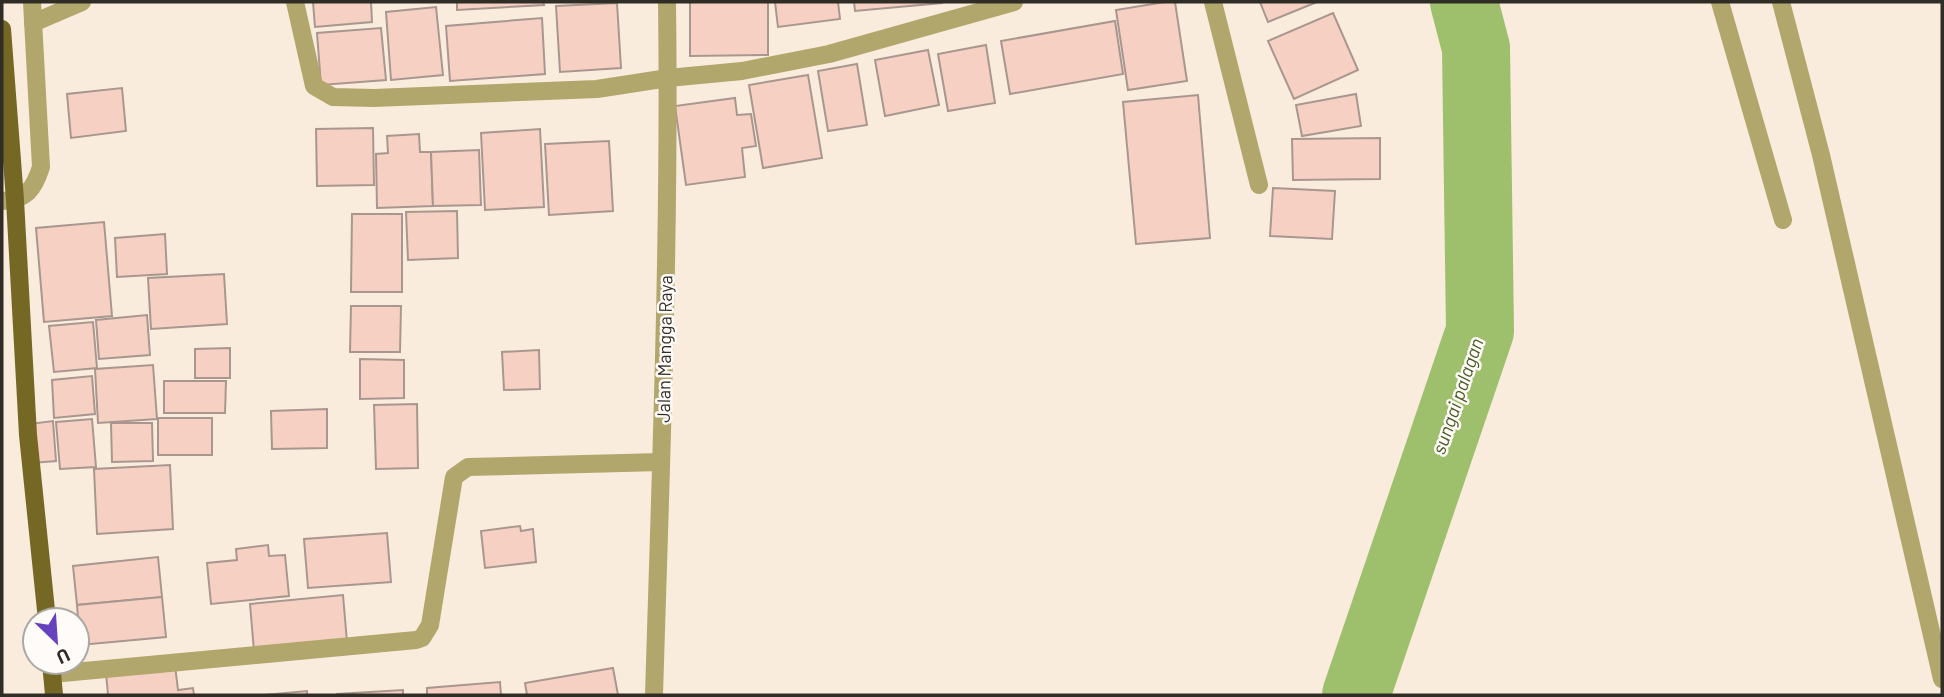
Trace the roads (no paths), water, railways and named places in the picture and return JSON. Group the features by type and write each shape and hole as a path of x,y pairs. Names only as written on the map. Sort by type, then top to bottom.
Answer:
{"main road":[{"path":"2,29 8,201 46,606"},
{"path":"53,676 54,695"}],"street":[{"path":"8,201 26,194 36,184 41,167 32,2"},
{"path":"33,23 82,2"},
{"path":"295,2 314,86 333,97 374,98 597,89 668,78 742,71 829,54 1014,2"},
{"name":"Jalan Mangga Raya","path":"654,695 665,379 667,2"},
{"path":"1213,2 1259,185"},
{"path":"1720,2 1783,220"},
{"path":"1781,2 1821,155 1942,679"},
{"path":"91,665 422,638 430,625 454,477 460,470 468,467 661,462"}],"waterway":[{"name":"sungai palagan","path":"1356,695 1480,331 1476,48 1464,2"}]}
